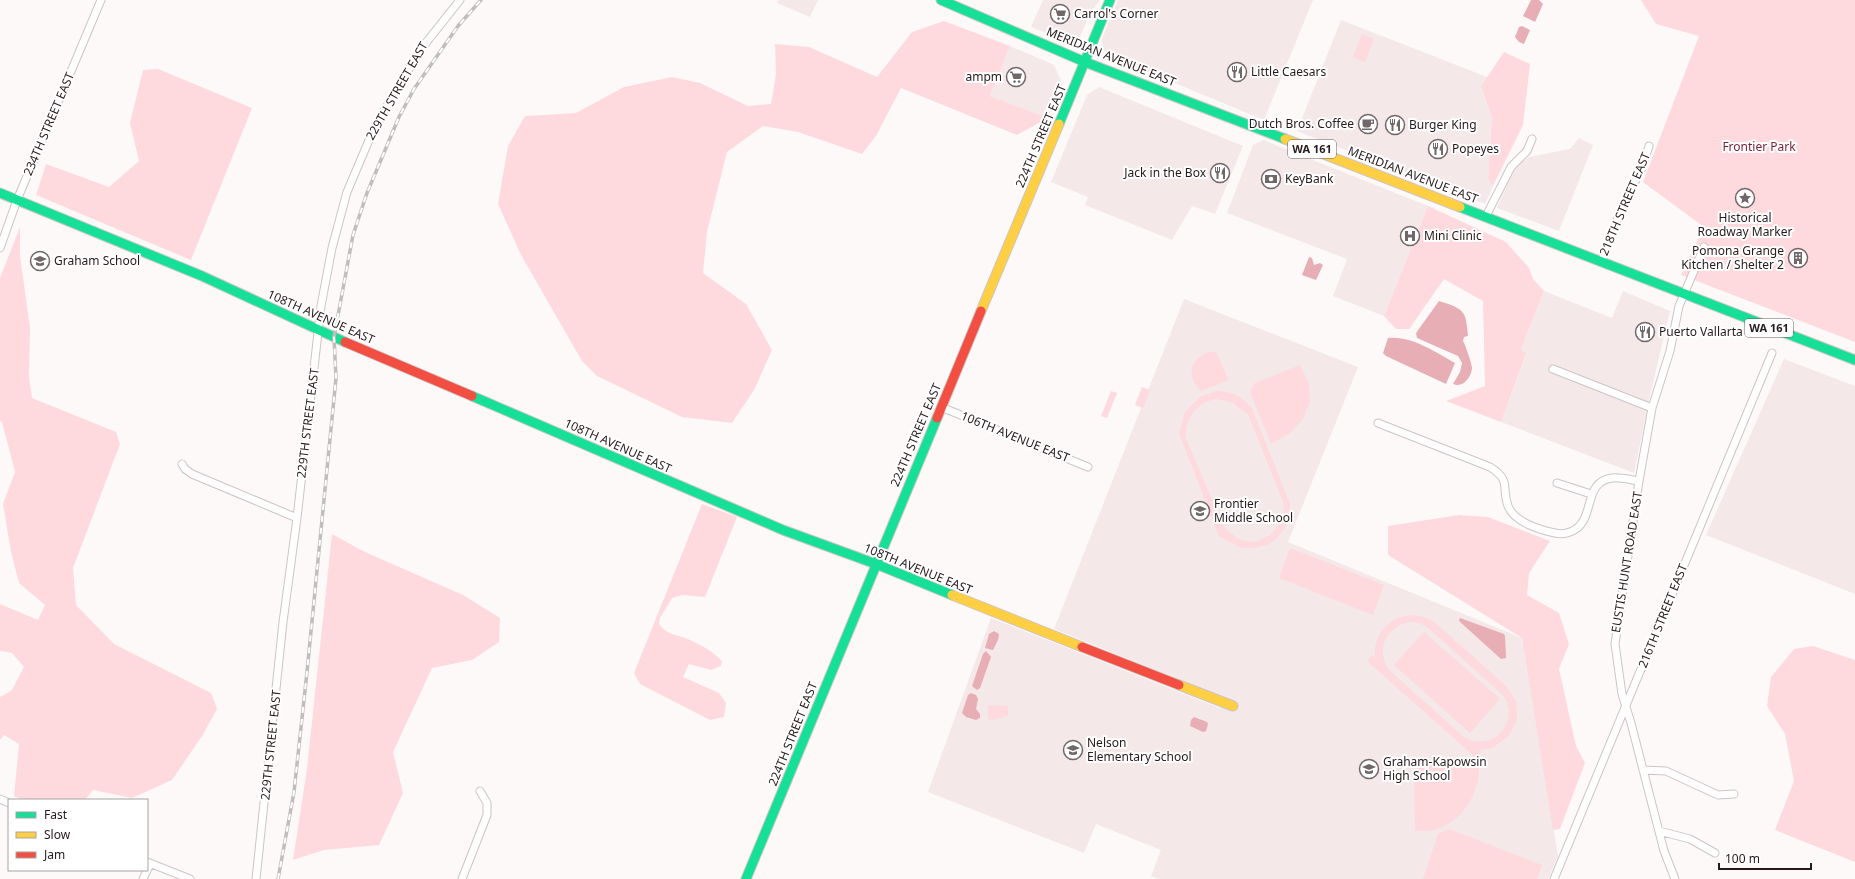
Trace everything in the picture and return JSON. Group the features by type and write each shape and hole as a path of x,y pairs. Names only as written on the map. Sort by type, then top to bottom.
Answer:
{"main road":[{"name":"MERIDIAN AVENUE EAST","path":"941,0 1085,62 1855,360"},
{"name":"224TH STREET EAST","path":"746,879 1110,0"},
{"name":"108TH AVENUE EAST","path":"0,193 202,276 319,329 803,538 876,564 1024,625 1233,706"}],"street":[{"name":"234TH STREET EAST","path":"0,248 16,209 17,200 101,0"},
{"name":"229TH STREET EAST","path":"256,879 283,622 297,518 319,329 332,248 347,192 365,147 407,70 431,34 460,0"},
{"path":"1486,216 1508,172 1527,151 1532,139"},
{"name":"218TH STREET EAST","path":"1601,262 1623,205 1643,166 1649,146"},
{"name":"EUSTIS HUNT ROAD EAST","path":"1675,879 1659,831 1622,694 1617,667 1616,630 1652,408 1684,294 1704,247"},
{"name":"216TH STREET EAST","path":"1554,879 1772,353"},
{"path":"1553,369 1652,408"},
{"name":"106TH AVENUE EAST","path":"941,407 1088,467"},
{"path":"1378,423 1496,471 1506,485 1508,505 1515,516 1540,529 1556,534 1573,531 1583,523 1586,518 1591,494 1595,487 1602,482 1611,478 1639,481"},
{"path":"182,464 184,469 192,474 297,518"},
{"path":"1558,483 1591,494"},
{"path":"1643,770 1666,771 1718,795 1734,794"},
{"path":"462,879 487,815 487,803 480,791"},
{"path":"1659,831 1690,839 1715,853"},
{"path":"149,863 190,879"}],"shaded area":[{"path":"779,0 818,0 810,17 777,3"},
{"path":"1043,0 1100,0 1090,13 1080,37 1068,42 1031,27"},
{"path":"1118,0 1313,0 1264,120 1112,57 1103,49 1102,39"},
{"path":"1531,0 1539,0 1543,4 1535,22 1523,16"},
{"path":"1341,20 1487,77 1481,86 1492,118 1488,179 1493,186 1485,204 1297,131"},
{"path":"1522,26 1530,30 1524,44 1519,42 1515,37 1519,27"},
{"path":"1010,46 1054,65 1062,83 1048,118 990,96"},
{"path":"1099,87 1243,146 1215,214 1192,206 1172,240 1085,205 1088,197 1051,182 1087,95"},
{"path":"1579,138 1593,145 1559,231 1497,208 1510,177 1519,163 1529,157 1570,149"},
{"path":"1263,140 1428,206 1384,316 1333,296 1347,259 1227,213 1253,145"},
{"path":"1309,257 1312,258 1314,265 1320,263 1323,265 1316,280 1302,275"},
{"path":"1544,291 1612,318 1623,291 1670,311 1634,473 1501,422 1526,355 1521,349"},
{"path":"1184,299 1358,367 1288,542 1522,638 1558,856 1548,879 1159,879 1151,876 1161,850 1096,824 1084,853 928,792 991,618 1220,708 1226,698 1054,629"},
{"path":"1439,301 1454,306 1465,316 1468,336 1464,337 1463,341 1472,368 1468,379 1460,385 1453,384 1460,372 1462,363 1458,356 1417,338 1416,333"},
{"path":"1388,338 1405,339 1423,345 1455,363 1446,384 1386,356 1383,353"},
{"path":"1784,359 1855,386 1855,594 1706,535"},
{"path":"1460,618 1504,634 1506,658 1501,659 1459,621"},
{"path":"994,631 999,634 993,650 985,648 989,634"},
{"path":"986,651 991,657 980,688 977,690 972,686 983,654"},
{"path":"971,693 976,695 978,699 976,709 980,714 980,718 976,720 966,717 962,713 968,695"},
{"path":"1194,717 1207,722 1208,724 1206,731 1203,732 1190,726 1191,720"}],"green space":[{"name":"Frontier Park","path":"1641,0 1855,0 1855,342 1681,275 1704,227 1643,182 1699,36 1656,24"},
{"path":"944,21 1010,46 990,96 1048,118 1017,135 901,88 876,136 862,154 798,132 763,126 727,152 707,232 703,273 746,304 772,350 754,390 732,423 682,417 597,376 582,361 521,255 498,204 508,146 525,116 576,113 624,87 672,77 700,83 748,106 771,104 776,74 775,44 809,47 877,77 912,32"},
{"path":"1362,34 1374,39 1365,62 1353,57"},
{"path":"1504,52 1530,64 1523,125 1493,186 1488,179 1492,118 1481,86"},
{"path":"158,69 252,108 191,260 36,195 46,164 109,187 139,161 130,123 143,70"},
{"path":"1428,206 1506,242 1529,268 1533,279 1544,291 1521,349 1526,354 1501,422 1446,401 1485,386 1483,301 1444,279 1409,329 1396,329 1384,316"},
{"path":"20,227 20,256 30,328 29,377 32,398 116,432 120,444 73,568 76,605 114,644 211,693 217,709 202,736 172,780 132,798 93,790 86,799 21,799 14,796 19,744 4,735 0,740 0,697 12,690 24,667 12,653 0,651 0,604 38,620 45,605 19,583 11,552 3,504 15,472 2,422 0,421 0,278"},
{"path":"1209,352 1216,352 1228,378 1226,381 1201,391 1193,380 1192,369 1197,359"},
{"path":"1300,365 1309,384 1310,401 1303,419 1290,433 1271,444 1250,392 1255,383"},
{"path":"1142,387 1150,390 1143,408 1135,405"},
{"path":"1111,391 1117,393 1107,418 1101,416"},
{"path":"1216,391 1231,393 1240,397 1252,408 1290,504 1288,523 1277,538 1267,545 1254,548 1241,548 1219,536 1179,433 1185,412 1200,397","holes":["1216,399 1231,402 1248,414 1284,504 1282,520 1271,535 1256,542 1238,539 1224,527 1186,439 1187,425 1193,413 1198,408 1203,404"]},
{"path":"702,504 737,517 705,597 682,595 672,598 660,618 659,624 669,633 703,646 722,661 721,666 711,670 689,664 683,677 719,693 726,703 724,717 710,720 640,684 634,673"},
{"path":"1459,515 1488,517 1550,541 1529,573 1527,595 1559,613 1569,644 1559,669 1576,746 1585,763 1560,829 1553,830 1522,638 1388,555 1388,526"},
{"path":"332,534 365,552 463,595 500,618 499,642 472,660 432,668 393,752 403,793 379,845 324,850 293,860 307,769"},
{"path":"1290,548 1384,585 1373,615 1279,578"},
{"path":"1410,615 1421,616 1432,620 1505,685 1516,701 1517,720 1508,737 1492,748 1479,750 1481,752 1476,758 1367,661 1372,655 1375,658 1376,642 1383,629 1388,624","holes":["1410,622 1419,623 1427,627 1503,695 1508,705 1509,715 1507,724 1502,732 1495,737 1486,741 1476,741 1465,738 1389,670 1383,655 1385,640 1395,628 1402,624"]},
{"path":"1424,632 1500,699 1470,733 1394,665"},
{"path":"1813,646 1855,660 1855,862 1775,830 1794,781 1785,734 1767,706 1771,677 1794,649"},
{"path":"988,705 1008,706 1008,716 993,720 988,719"},
{"path":"1479,764 1479,775 1473,796 1461,813 1444,826 1434,830 1415,831 1414,770 1419,765"},
{"path":"1449,829 1542,865 1537,879 1423,879 1438,834"}],"railway":[{"path":"278,879 294,792 307,672 336,378 334,337 353,235 367,193 399,117 414,89 458,26 481,0"}],"traffic: fast":[{"path":"941,0 1085,62 1285,139"},
{"path":"1059,124 1110,0"},
{"path":"0,193 202,276 345,342"},
{"path":"1460,207 1855,360"},
{"path":"472,396 783,530 876,564 952,595"},
{"path":"746,879 937,418"}],"traffic: slow":[{"path":"981,311 1059,124"},
{"path":"1285,139 1460,207"},
{"path":"952,595 1082,647"},
{"path":"1179,685 1233,706"}],"traffic: jam":[{"path":"937,418 981,311"},
{"path":"345,342 472,396"},
{"path":"1082,647 1179,685"}],"place":[{"name":"Carrol's Corner","path":"1060,14"},
{"name":"Little Caesars","path":"1237,72"},
{"name":"ampm","path":"1016,77"},
{"name":"Dutch Bros. Coffee","path":"1368,124"},
{"name":"Burger King","path":"1395,125"},
{"name":"Popeyes","path":"1438,149"},
{"name":"Jack in the Box","path":"1220,173"},
{"name":"KeyBank","path":"1271,179"},
{"name":"Historical Roadway Marker","path":"1745,198"},
{"name":"Mini Clinic","path":"1410,236"},
{"name":"Pomona Grange Kitchen / Shelter 2","path":"1798,258"},
{"name":"Graham School","path":"40,261"},
{"name":"Puerto Vallarta","path":"1645,332"},
{"name":"Frontier Middle School","path":"1200,511"},
{"name":"Nelson Elementary School","path":"1073,750"},
{"name":"Graham-Kapowsin High School","path":"1369,769"}]}
